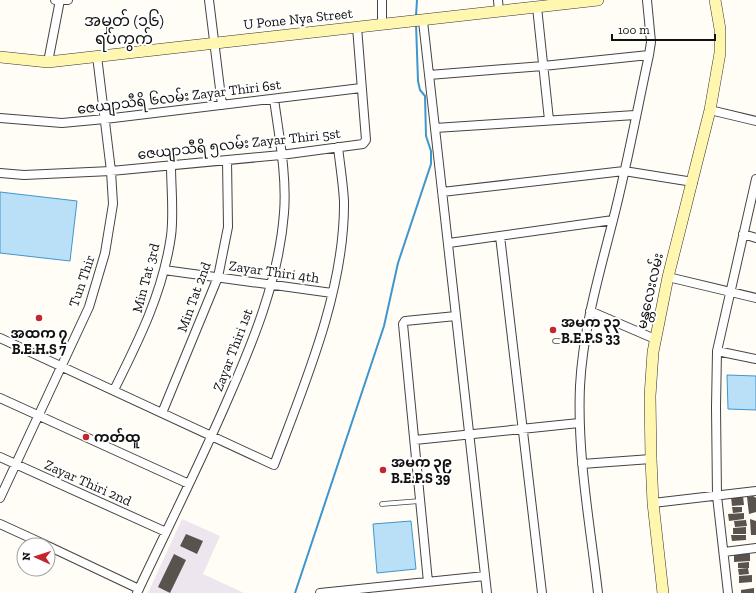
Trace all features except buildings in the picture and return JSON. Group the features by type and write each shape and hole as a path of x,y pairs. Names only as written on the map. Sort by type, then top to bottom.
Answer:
{"street":[{"path":"48,62 61,0"},
{"path":"209,0 222,105"},
{"path":"382,0 382,25"},
{"path":"498,0 499,12"},
{"name":"U Pone Nya Street","path":"0,57 48,62 423,21 598,0"},
{"path":"598,593 582,464 579,423 580,384 590,311 613,220 635,115 650,55 651,42 647,0"},
{"name":"မန္တလေးလမ်း","path":"663,593 653,503 650,396 655,339 668,277 710,110 720,53 720,29 715,0"},
{"path":"536,7 549,120"},
{"path":"423,21 487,593"},
{"name":"ဇေယျာသီရိ ၅လမ်း Zayar Thiri 5st","path":"0,173 24,175 111,171 281,155 366,143 361,88 358,27"},
{"path":"429,75 543,66 650,55"},
{"name":"Tun Thir","path":"0,498 88,307 106,253 113,204 111,171 98,56"},
{"name":"ဇေယျာသီရိ ၆လမ်း Zayar Thiri 6st","path":"0,118 62,123 105,120 361,88"},
{"name":"Zayar Thiri 1st","path":"138,591 212,436 244,364 271,285 277,263 284,213 281,155 274,99"},
{"path":"710,110 756,121"},
{"path":"435,128 635,115"},
{"path":"0,338 274,465 321,335 332,294 341,241 344,201 338,147"},
{"name":"Min Tat 2nd","path":"162,413 218,277 228,227 228,160"},
{"name":"Min Tat 3rd","path":"114,390 147,323 164,270 171,234 171,165"},
{"path":"442,192 624,171 693,182"},
{"path":"728,593 717,496 717,351 756,179"},
{"path":"449,243 613,220"},
{"path":"743,234 756,238"},
{"path":"500,236 542,593"},
{"name":"Zayar Thiri 4th","path":"164,270 332,294"},
{"path":"668,277 756,298"},
{"path":"590,311 655,339"},
{"path":"428,582 404,322 456,316"},
{"path":"717,351 756,359"},
{"path":"0,398 189,484"},
{"path":"414,440 579,423"},
{"name":"Zayar Thiri 2nd","path":"0,458 166,532"},
{"path":"582,464 651,459"},
{"path":"653,503 756,491"},
{"path":"0,524 28,537"},
{"path":"724,552 756,548"},
{"path":"56,550 138,591"},
{"path":"320,593 485,576"}],"lane":[{"path":"555,341 585,342"},
{"path":"382,504 420,501"}],"shaded area":[{"path":"182,519 220,536 203,574 244,593 148,593"}],"water":[{"path":"0,192 77,201 70,261 0,253"},
{"path":"727,375 756,376 756,410 728,409"},
{"path":"411,521 416,569 377,573 373,524"}],"waterway":[{"path":"416,16 417,0"},
{"path":"295,593 384,326 398,263 431,164 431,151 426,136 425,96 420,90 418,81 416,24"}],"place":[{"name":"အထက ၇ B.E.H.S 7","path":"39,318"},
{"name":"အမက ၃၃ B.E.P.S 33","path":"553,330"},
{"name":"ကတ်ထူ","path":"86,437"},
{"name":"အမက ၃၉ B.E.P.S 39","path":"383,470"}],"district":[{"name":"အမှတ် (၁၆) ရပ်ကွက်","path":"124,29"}]}
